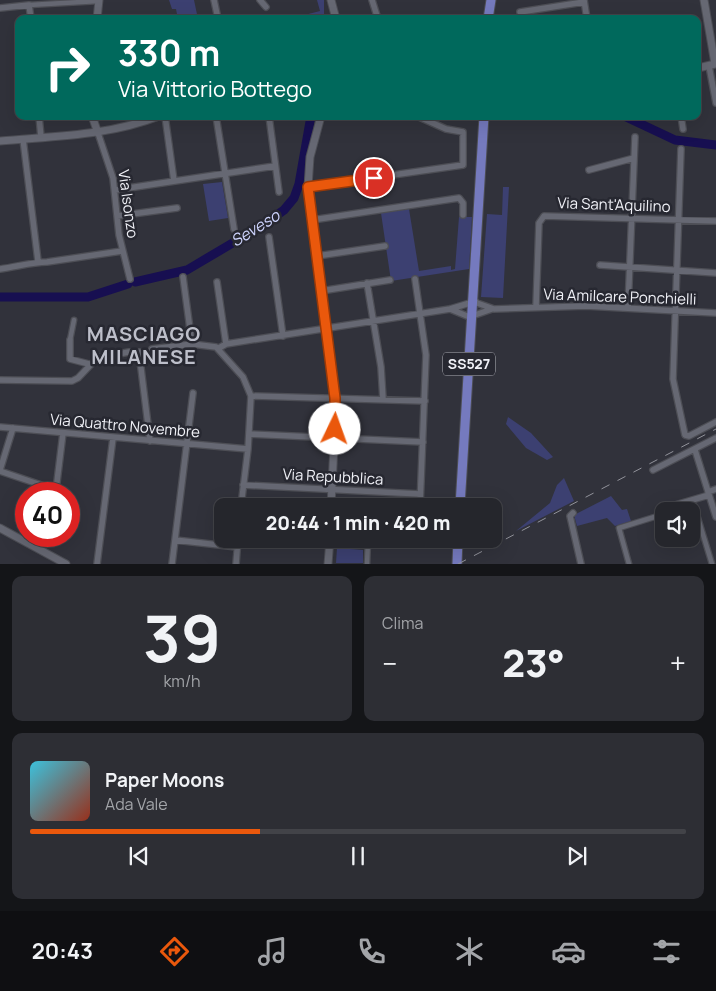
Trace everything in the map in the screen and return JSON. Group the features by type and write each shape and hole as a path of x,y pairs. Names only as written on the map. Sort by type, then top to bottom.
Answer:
{"main road":[{"name":"SS527","path":"461,498 484,120"},
{"path":"457,564 458,548"}],"street":[{"path":"97,15 99,0"},
{"path":"0,8 106,0"},
{"path":"214,0 217,14"},
{"path":"372,0 377,15"},
{"path":"704,0 716,103"},
{"path":"261,1 266,7"},
{"path":"520,12 584,1 586,15"},
{"path":"29,5 30,15"},
{"path":"40,120 41,137"},
{"path":"93,120 98,133"},
{"path":"0,141 98,133 140,120"},
{"path":"166,120 174,182"},
{"path":"217,120 234,229"},
{"path":"269,120 279,192"},
{"path":"320,120 310,157 308,187 335,398 331,498"},
{"path":"308,187 463,165 464,132 446,129 426,120"},
{"path":"682,120 683,129"},
{"name":"Via Isonzo","path":"98,133 110,167 115,190 122,251 130,279"},
{"path":"628,308 635,137"},
{"path":"23,139 38,261"},
{"path":"681,148 673,379 685,435 689,436 716,422"},
{"path":"589,170 634,158"},
{"path":"115,190 275,166"},
{"path":"312,220 458,198 463,203 462,215"},
{"path":"117,216 178,208"},
{"name":"Via Sant'Aquilino","path":"536,307 539,223 544,216 716,221"},
{"path":"269,236 283,336"},
{"path":"317,256 385,246"},
{"path":"0,269 32,265 38,261 47,262 122,251"},
{"path":"600,265 716,273"},
{"path":"183,277 192,344"},
{"path":"415,278 426,355 420,498"},
{"path":"321,291 390,280"},
{"path":"217,282 226,344"},
{"path":"367,284 381,367 383,399"},
{"path":"219,348 226,344 326,330 450,309 473,300"},
{"name":"Via Amilcare Ponchielli","path":"473,300 483,306 494,309"},
{"name":"Via Amilcare Ponchielli","path":"472,317 494,309 586,306 716,313"},
{"path":"450,309 472,317"},
{"path":"74,320 70,340 70,359 89,364"},
{"path":"152,349 192,344 203,344 219,348 243,377 252,396 250,434 242,498"},
{"path":"0,380 72,381 78,378 89,364 99,357 129,352"},
{"path":"139,352 150,441"},
{"path":"172,564 193,393"},
{"path":"252,396 425,401"},
{"name":"Via Quattro Novembre","path":"0,427 248,449"},
{"path":"13,428 0,471 56,490 63,433"},
{"path":"250,434 423,442"},
{"path":"96,564 113,438"},
{"path":"653,470 716,438"},
{"path":"695,450 716,517"},
{"name":"Via Repubblica","path":"244,485 420,494"},
{"path":"687,502 716,489"},
{"path":"573,513 570,516 581,564"},
{"path":"630,564 619,528 655,514"},
{"path":"700,525 712,564"},
{"path":"0,528 66,564"},
{"path":"175,540 214,544"},
{"path":"236,564 238,548"},
{"path":"328,564 329,548"},
{"path":"367,564 368,548"}],"shaded area":[{"path":"169,0 194,0 197,15 177,15 176,9 172,9"},
{"path":"317,0 324,0 324,15 304,15 320,11"},
{"path":"222,182 228,218 209,221 203,184"},
{"path":"503,187 509,187 503,298 481,297 487,214 502,215"},
{"path":"409,209 419,271 451,266 451,270 455,269 459,217 472,217 469,269 391,281 381,213"},
{"path":"508,417 531,433 553,457 547,460 526,448 506,424"},
{"path":"564,478 574,501 516,531 550,503 557,485"},
{"path":"611,496 622,510 627,509 631,521 615,526 607,518 577,526 574,515"},
{"path":"337,548 363,550 363,563 336,563"}],"waterway":[{"name":"Seveso","path":"135,282 187,270 263,225 284,210 294,198 299,184 310,120"},
{"name":"Seveso","path":"632,120 675,140 716,145"},
{"name":"Seveso","path":"0,297 88,297 128,284"}],"railway":[{"path":"458,564 716,429"}],"district":[{"name":"MASCIAGO MILANESE","path":"144,346"}],"route":[{"path":"335,429 336,404 308,187 374,178"}]}
